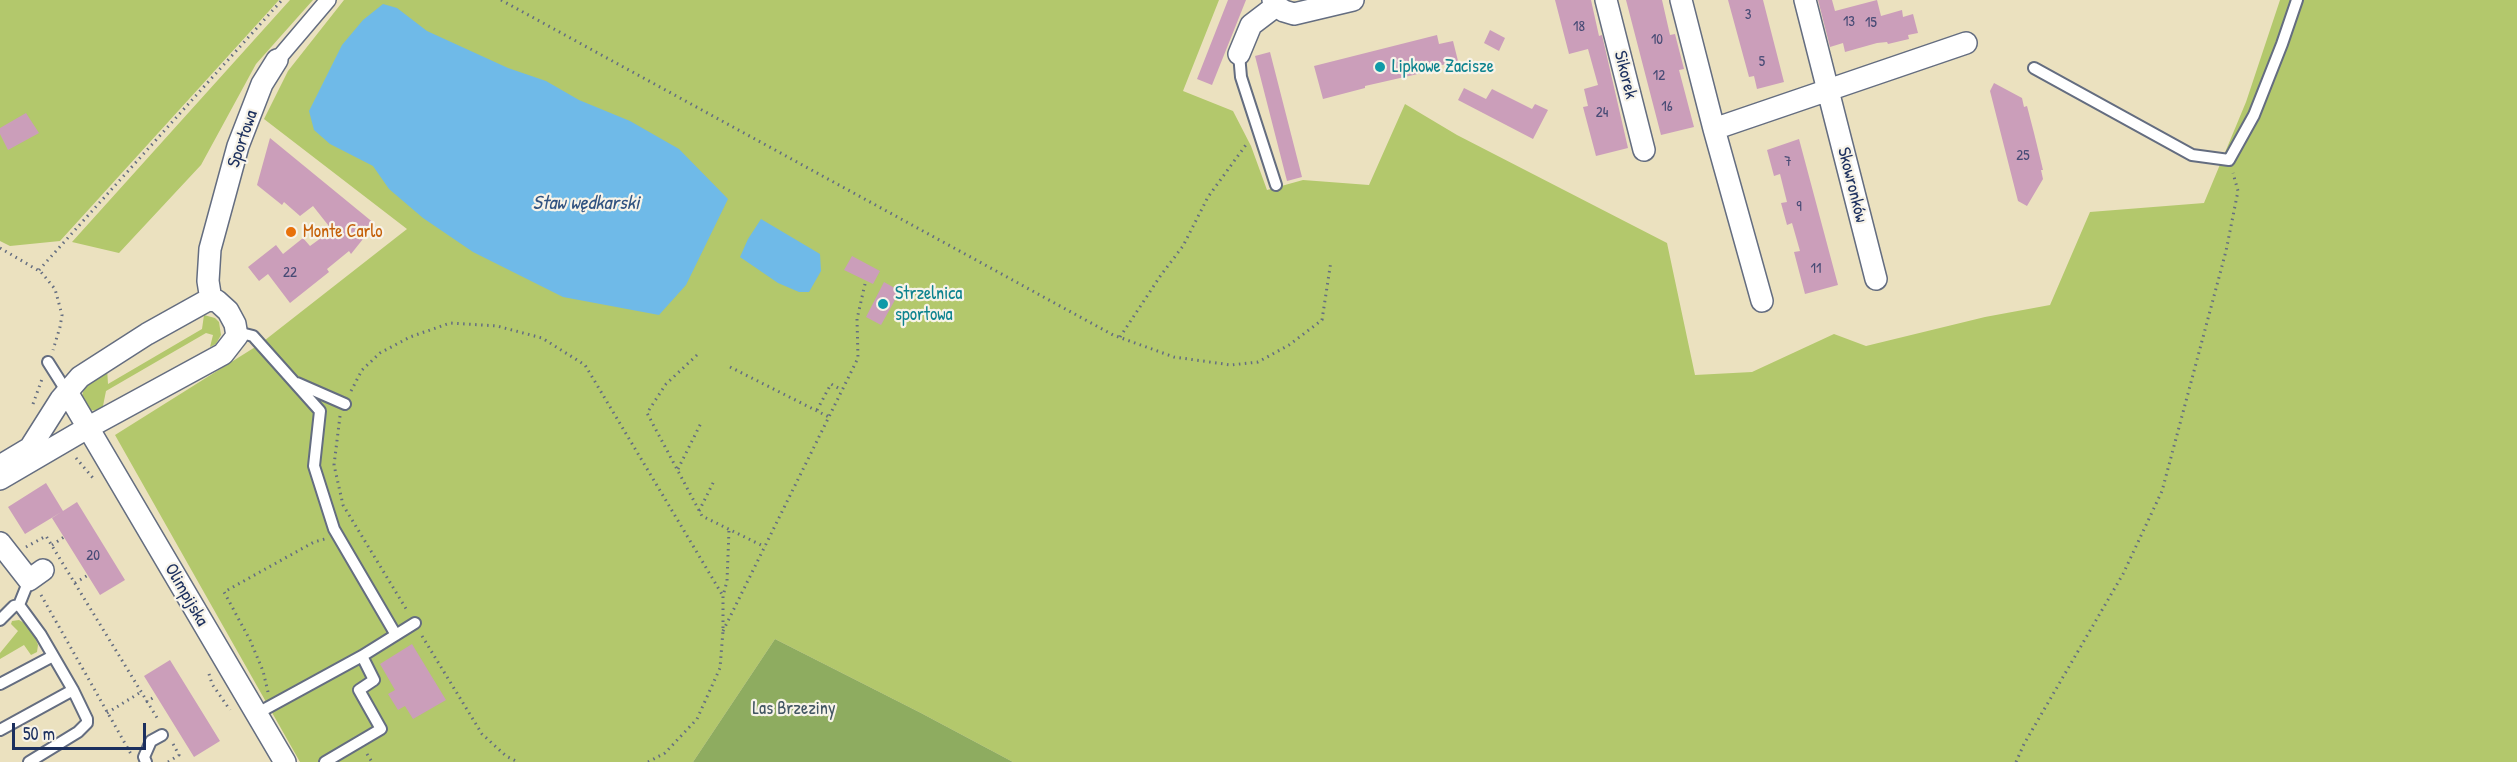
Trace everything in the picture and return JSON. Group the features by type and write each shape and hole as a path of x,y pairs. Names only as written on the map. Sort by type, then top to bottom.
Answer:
{"street":[{"name":"Sportowa","path":"211,300 208,281 210,249 238,146 262,84 277,60 328,0"},
{"path":"1239,54 1251,26 1275,3 1294,14 1353,0"},
{"name":"Sikorek","path":"1606,0 1644,150"},
{"path":"1681,0 1762,302"},
{"name":"Skowronków","path":"1805,0 1876,279"},
{"path":"1714,129 1828,92 1966,43"},
{"path":"0,466 30,448 80,378 147,334 211,300 218,301 228,311 237,332 236,340 223,354 89,427 0,479"},
{"name":"Olimpijska","path":"68,392 265,709 277,759"},
{"path":"9,547 36,575"}],"lane":[{"path":"2034,68 2192,155 2229,160 2254,115 2297,0"},
{"path":"1239,54 1241,77 1276,185"},
{"path":"237,332 253,336 320,411 314,466 338,536 396,635"},
{"path":"48,362 68,392"},
{"path":"294,382 345,404"},
{"path":"0,620 14,606 20,604 36,575"},
{"path":"20,604 74,690 87,719 87,723 70,738 29,762"},
{"path":"265,709 362,656 415,623"},
{"path":"0,684 52,656"},
{"path":"325,762 381,729 359,690 374,680 362,656"},
{"path":"0,730 74,690"},
{"path":"146,762 144,757 151,741 164,732"}],"path":[{"path":"39,270 282,0"},
{"path":"501,0 1120,338 1174,357 1231,365 1258,362 1289,345 1322,320 1331,261"},
{"path":"1120,338 1183,246 1208,197 1258,129"},
{"path":"2016,762 2024,744 2123,574 2162,491 2228,241 2238,191 2229,160"},
{"path":"0,248 39,270 55,289 62,315 33,411"},
{"path":"723,631 858,358 857,319 865,284"},
{"path":"518,762 506,756 482,734 343,505 334,465 338,423 362,370 380,353 410,337 450,323 497,326 542,339 585,365 723,596"},
{"path":"697,355 666,384 647,414 702,516 765,547"},
{"path":"730,367 829,417"},
{"path":"818,410 831,384 842,390"},
{"path":"678,469 702,421"},
{"path":"699,511 716,479"},
{"path":"648,762 665,753 697,719 720,668 729,530"},
{"path":"9,547 46,536 179,755 168,762"},
{"path":"265,709 263,671 250,640 224,592 314,542 338,536"},
{"path":"52,545 64,537"},
{"path":"36,575 37,589 136,762"},
{"path":"75,583 88,575"},
{"path":"107,713 141,692"},
{"path":"146,702 156,696"}],"green space":[{"path":"0,0 279,0 60,241 10,246 0,241"},
{"path":"290,0 313,0 256,64 201,165 119,253 72,242"},
{"path":"344,0 1219,0 1183,91 1233,111 1251,146 1267,190 1303,180 1369,185 1405,104 1457,135 1667,243 1695,375 1752,372 1834,334 1866,346 1985,317 2050,305 2090,212 2204,203 2246,102 2280,0 2517,0 2517,762 1013,762 775,639 693,762 300,762 115,435 260,344 407,229 264,119 288,71"},
{"path":"204,315 215,318 219,322 221,335 216,344 210,347 213,335 206,333 106,391 102,411 88,410 83,404 82,396 85,385 107,368 108,384 202,329"},
{"path":"19,620 28,625 35,637 38,645 37,652 31,655 24,645 0,659 0,653 18,631 11,624 12,621"},
{"name":"Las Brzeziny","path":"775,639 921,713 1013,762 693,762"}],"water":[{"name":"Staw wędkarski","path":"383,4 397,8 427,31 508,68 546,81 579,100 630,121 679,149 728,199 686,285 659,315 563,297 473,252 423,218 389,189 373,166 330,144 314,130 309,111 342,45 363,20"},
{"path":"761,219 820,254 821,271 809,292 799,292 778,283 740,257"}],"building":[{"path":"1228,0 1246,0 1212,85 1197,79"},
{"path":"1555,0 1591,0 1599,36 1602,35 1628,148 1596,156 1583,107 1588,106 1584,89 1598,85 1588,49 1569,54"},
{"path":"1626,0 1662,0 1670,35 1675,34 1684,69 1679,70 1694,127 1661,135"},
{"path":"1728,0 1763,0 1784,82 1757,89 1754,76 1749,77"},
{"path":"1818,0 1832,0 1835,11 1877,0 1881,16 1902,10 1903,17 1913,14 1918,33 1908,35 1909,39 1888,44 1887,42 1877,43 1845,52 1843,43 1830,47"},
{"path":"1490,30 1505,38 1499,51 1484,43"},
{"name":"Lipkowe Zacisze","path":"1437,35 1439,44 1453,41 1458,61 1426,69 1431,71 1365,86 1365,88 1323,99 1314,66"},
{"path":"1270,52 1302,177 1287,181 1255,56"},
{"path":"1994,83 2022,98 2024,107 2027,106 2043,170 2041,170 2043,179 2027,206 2018,201 1990,91"},
{"path":"1464,88 1486,99 1492,89 1532,109 1535,104 1548,110 1533,139 1458,100"},
{"path":"26,113 39,133 8,150 0,134 0,128"},
{"path":"270,138 375,224 351,254 349,251 327,269 329,272 290,303 268,274 259,281 248,267 276,245 283,254 303,238 310,246 332,230 313,206 300,216 284,202 282,205 257,185"},
{"path":"1799,139 1838,285 1805,294 1794,252 1800,251 1792,223 1787,225 1781,203 1787,202 1780,174 1774,176 1767,150"},
{"path":"852,256 880,271 873,284 844,270"},
{"name":"Strzelnica sportowa","path":"884,282 900,291 881,325 866,317"},
{"path":"46,483 63,511 25,534 8,507"},
{"path":"77,502 125,580 100,595 52,518"},
{"path":"412,644 446,700 413,719 405,706 398,710 388,694 395,690 380,664"},
{"path":"170,660 220,741 194,757 144,676"}],"place":[{"name":"Lipkowe Zacisze","path":"1380,67"},
{"name":"Monte Carlo","path":"291,232"},
{"name":"Strzelnica sportowa","path":"883,304"}]}
